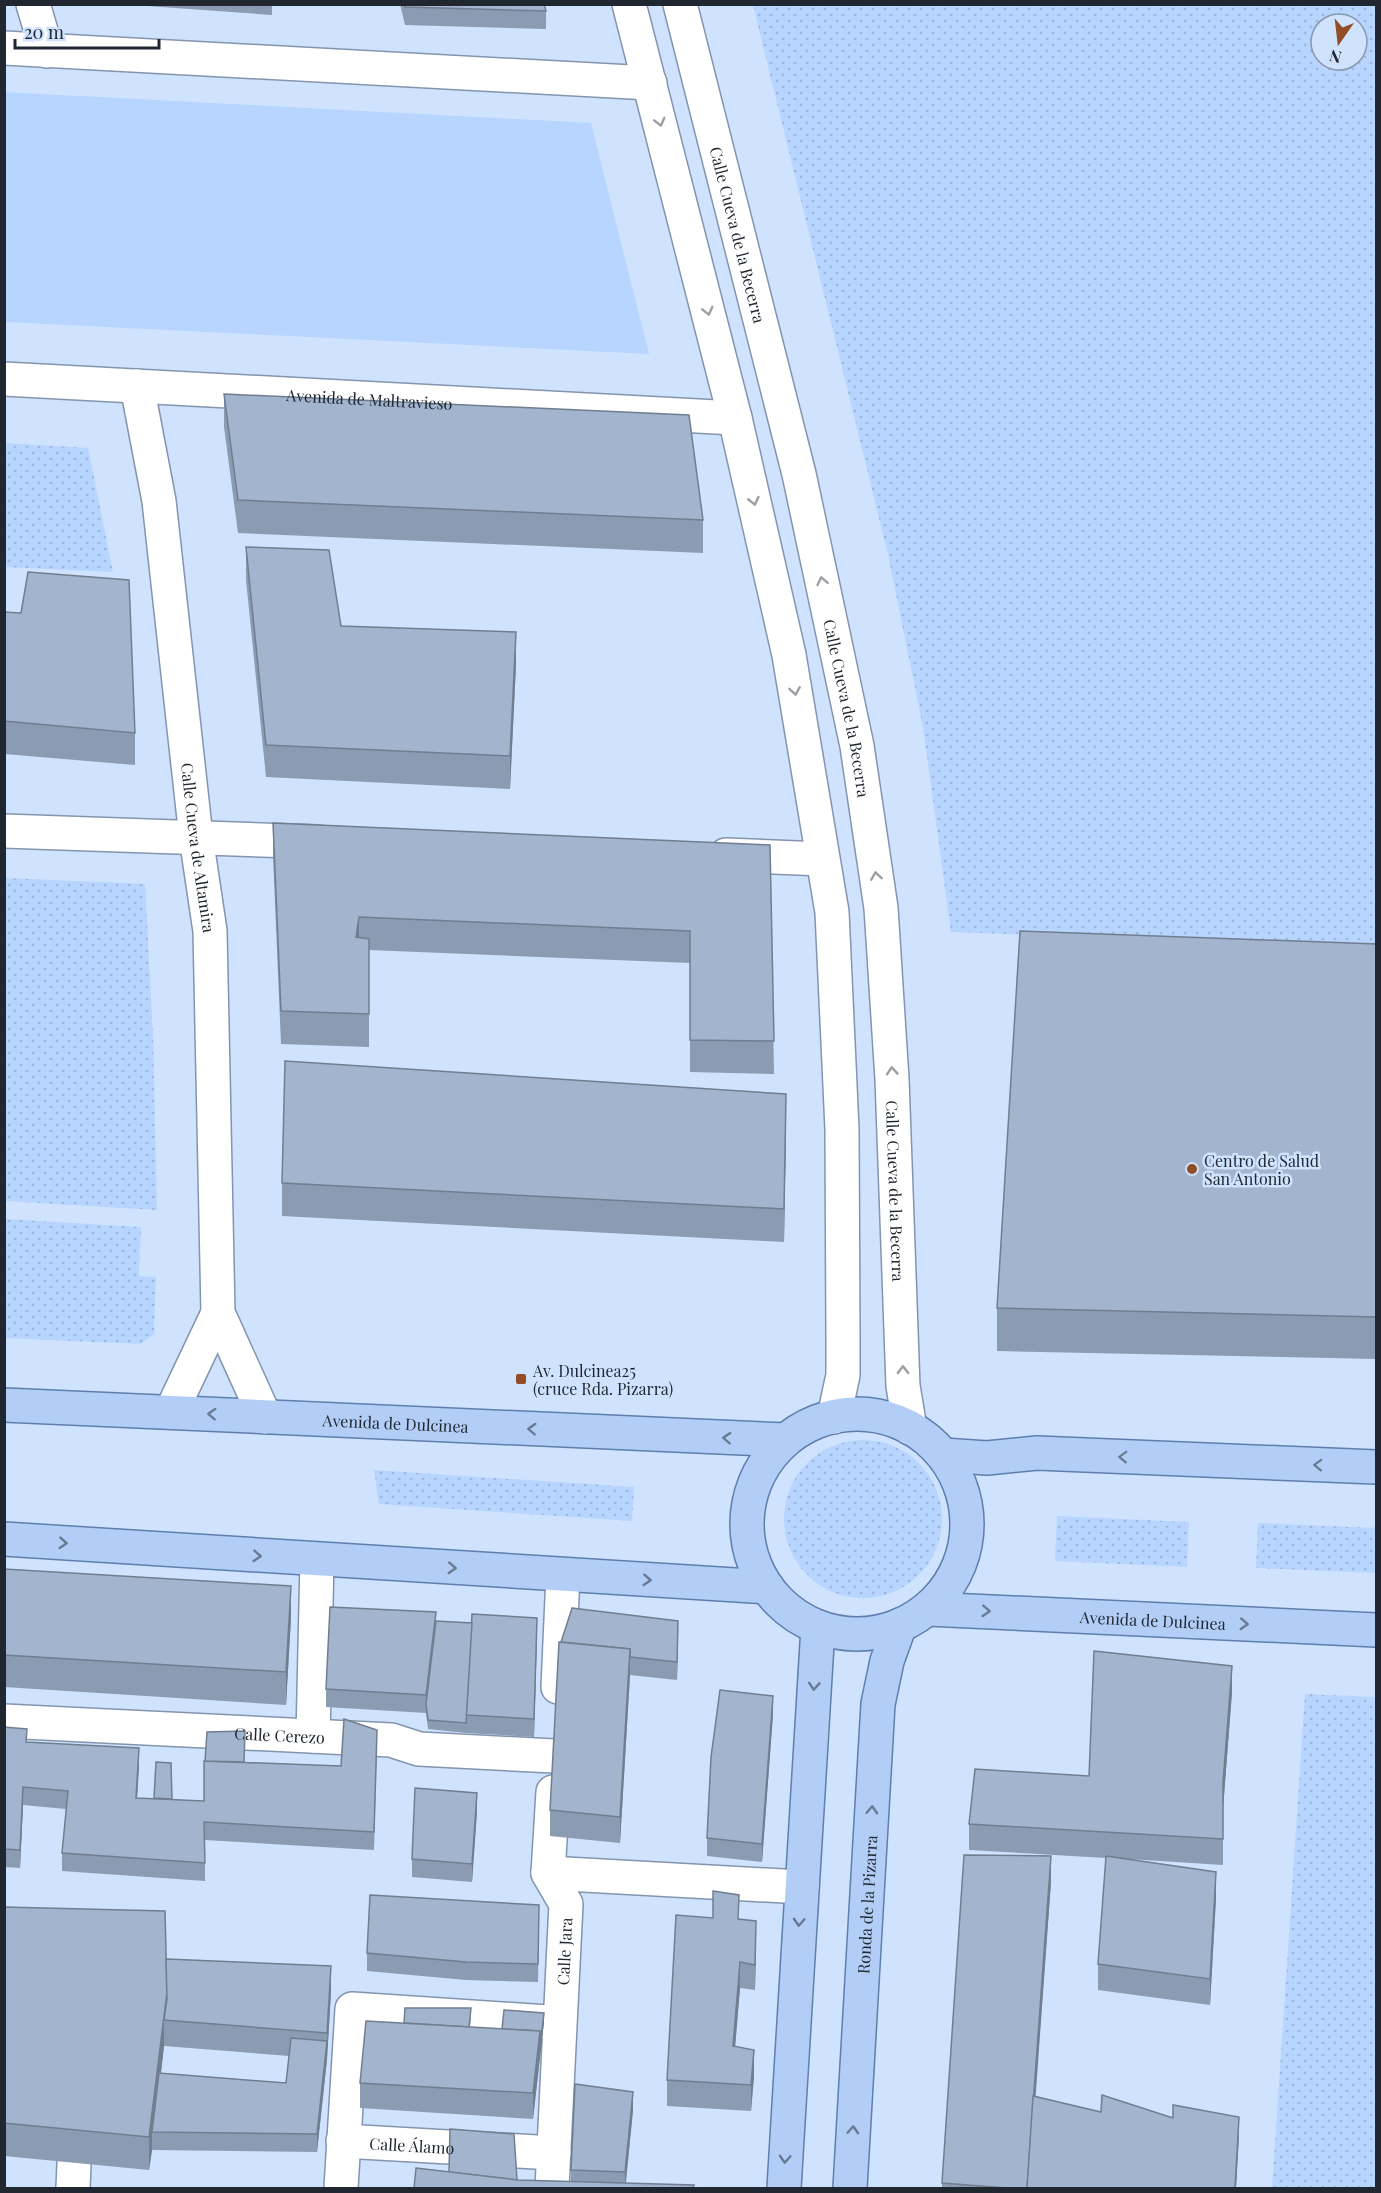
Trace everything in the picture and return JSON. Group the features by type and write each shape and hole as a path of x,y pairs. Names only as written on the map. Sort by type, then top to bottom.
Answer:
{"main road":[{"name":"Avenida de Dulcinea","path":"4,1405 786,1440"},
{"path":"864,1414 892,1420 910,1428 943,1455 957,1478 966,1512 965,1543 951,1581 928,1608 900,1626 858,1634 818,1627 795,1616 767,1587 756,1569 747,1532 753,1486 770,1456 786,1440 808,1426 834,1417 864,1414"},
{"path":"943,1455 987,1458 1037,1453 1377,1467"},
{"path":"4,1539 767,1587"},
{"name":"Avenida de Dulcinea","path":"928,1608 1377,1630"},
{"name":"Ronda de la Pizarra","path":"850,2188 878,1704 887,1661 900,1626"},
{"path":"784,2188 818,1627"}],"street":[{"path":"33,4 47,51"},
{"path":"629,4 735,418 789,654 832,912 842,1129 843,1375 834,1417"},
{"name":"Calle Cueva de la Becerra","path":"680,4 799,474 857,746 881,908 892,1079 903,1386 910,1428"},
{"path":"4,48 650,83"},
{"name":"Avenida de Maltravieso","path":"4,379 735,418"},
{"name":"Calle Cueva de Altamira","path":"137,386 159,501 195,837 210,931 218,1313"},
{"path":"4,831 342,842"},
{"path":"700,854 822,859"},
{"path":"171,1412 218,1313"},
{"path":"218,1313 265,1417"},
{"path":"313,1736 317,1560"},
{"path":"563,1575 548,1873 802,1887"},
{"name":"Calle Cerezo","path":"4,1721 391,1740 419,1749 554,1756"},
{"name":"Calle Jara","path":"548,1873 566,1904 554,2153"},
{"path":"341,2188 352,2009 562,2023"},
{"name":"Calle Álamo","path":"343,2141 554,2153"},
{"path":"552,2188 554,2153"}],"shaded area":[{"path":"753,5 1376,5 1376,947 951,932 923,727 888,555"},
{"path":"4,92 591,123 649,354 5,322"},
{"path":"5,443 88,448 113,572 5,567"},
{"path":"4,878 145,884 153,1036 157,1210 5,1201"},
{"path":"5,1219 141,1227 139,1276 156,1277 154,1334 141,1344 5,1338"},
{"path":"863,1440 878,1441 893,1446 907,1453 919,1463 929,1475 936,1489 941,1504 941,1534 936,1549 929,1563 919,1575 907,1585 893,1592 878,1597 863,1598 848,1597 833,1592 819,1585 807,1575 797,1563 790,1549 785,1534 784,1519 785,1504 790,1489 797,1475 807,1463 819,1453 833,1446 848,1441"},
{"path":"374,1470 634,1487 632,1521 379,1504"},
{"path":"1057,1516 1189,1522 1187,1567 1055,1561"},
{"path":"1258,1523 1376,1528 1376,1573 1256,1568"},
{"path":"1305,1694 1376,1697 1376,2188 1272,2188"}],"building":[{"path":"405,4 544,4 546,11 405,7"},
{"path":"224,394 689,415 703,520 238,500"},
{"path":"246,547 329,550 341,626 516,632 510,756 266,745"},
{"path":"28,572 129,580 135,733 4,721 4,612 21,613"},
{"path":"273,823 770,845 774,1041 690,1040 690,931 359,917 356,937 369,939 369,1014 281,1011"},
{"name":"Centro de Salud San Antonio","path":"1020,931 1377,944 1377,1317 997,1308"},
{"path":"285,1061 786,1094 784,1209 282,1183"},
{"path":"4,1569 291,1586 286,1672 4,1655"},
{"path":"330,1607 436,1612 426,1695 326,1689"},
{"path":"572,1608 678,1621 677,1662 630,1657 630,1649 561,1642"},
{"path":"472,1614 537,1618 534,1719 466,1715"},
{"path":"436,1621 472,1623 466,1723 428,1720 426,1704"},
{"path":"559,1642 630,1649 620,1817 550,1810"},
{"path":"1094,1651 1232,1666 1223,1783 1223,1839 969,1824 975,1769 1089,1776"},
{"path":"720,1690 773,1696 762,1844 707,1838 711,1757"},
{"path":"344,1719 377,1730 374,1832 204,1822 205,1863 62,1853 68,1791 23,1787 20,1850 4,1849 4,1727 27,1729 26,1742 139,1748 136,1798 204,1801 204,1761 341,1766"},
{"path":"245,1731 244,1762 205,1761 207,1732"},
{"path":"156,1762 171,1763 172,1799 154,1798"},
{"path":"415,1788 477,1793 472,1864 412,1859"},
{"path":"964,1855 1051,1856 1027,2188 942,2183"},
{"path":"1106,1856 1216,1872 1210,1979 1098,1964"},
{"path":"713,1891 739,1895 738,1919 756,1921 755,1965 740,1962 733,2046 754,2050 751,2085 667,2080 676,1915 713,1918"},
{"path":"370,1895 539,1905 538,1964 466,1962 367,1953"},
{"path":"4,1907 165,1911 167,1992 149,2137 4,2123"},
{"path":"166,1959 331,1966 327,2033 164,2020 167,1999"},
{"path":"405,2008 471,2008 469,2027 404,2023"},
{"path":"504,2010 544,2013 540,2048 540,2031 502,2029"},
{"path":"366,2021 540,2031 533,2093 360,2083"},
{"path":"291,2038 327,2041 317,2134 152,2132 159,2073 286,2083"},
{"path":"575,2084 633,2092 625,2172 571,2170"},
{"path":"1102,2095 1173,2118 1173,2105 1239,2117 1235,2188 1027,2188 1033,2096 1101,2112"},
{"path":"450,2129 514,2134 517,2180 449,2172"},
{"path":"416,2168 518,2180 694,2185 693,2188 414,2188"}],"place":[{"name":"Centro de Salud San Antonio","path":"1192,1169"},
{"name":"Av. Dulcinea25 (cruce Rda. Pizarra)","path":"521,1379"}]}
